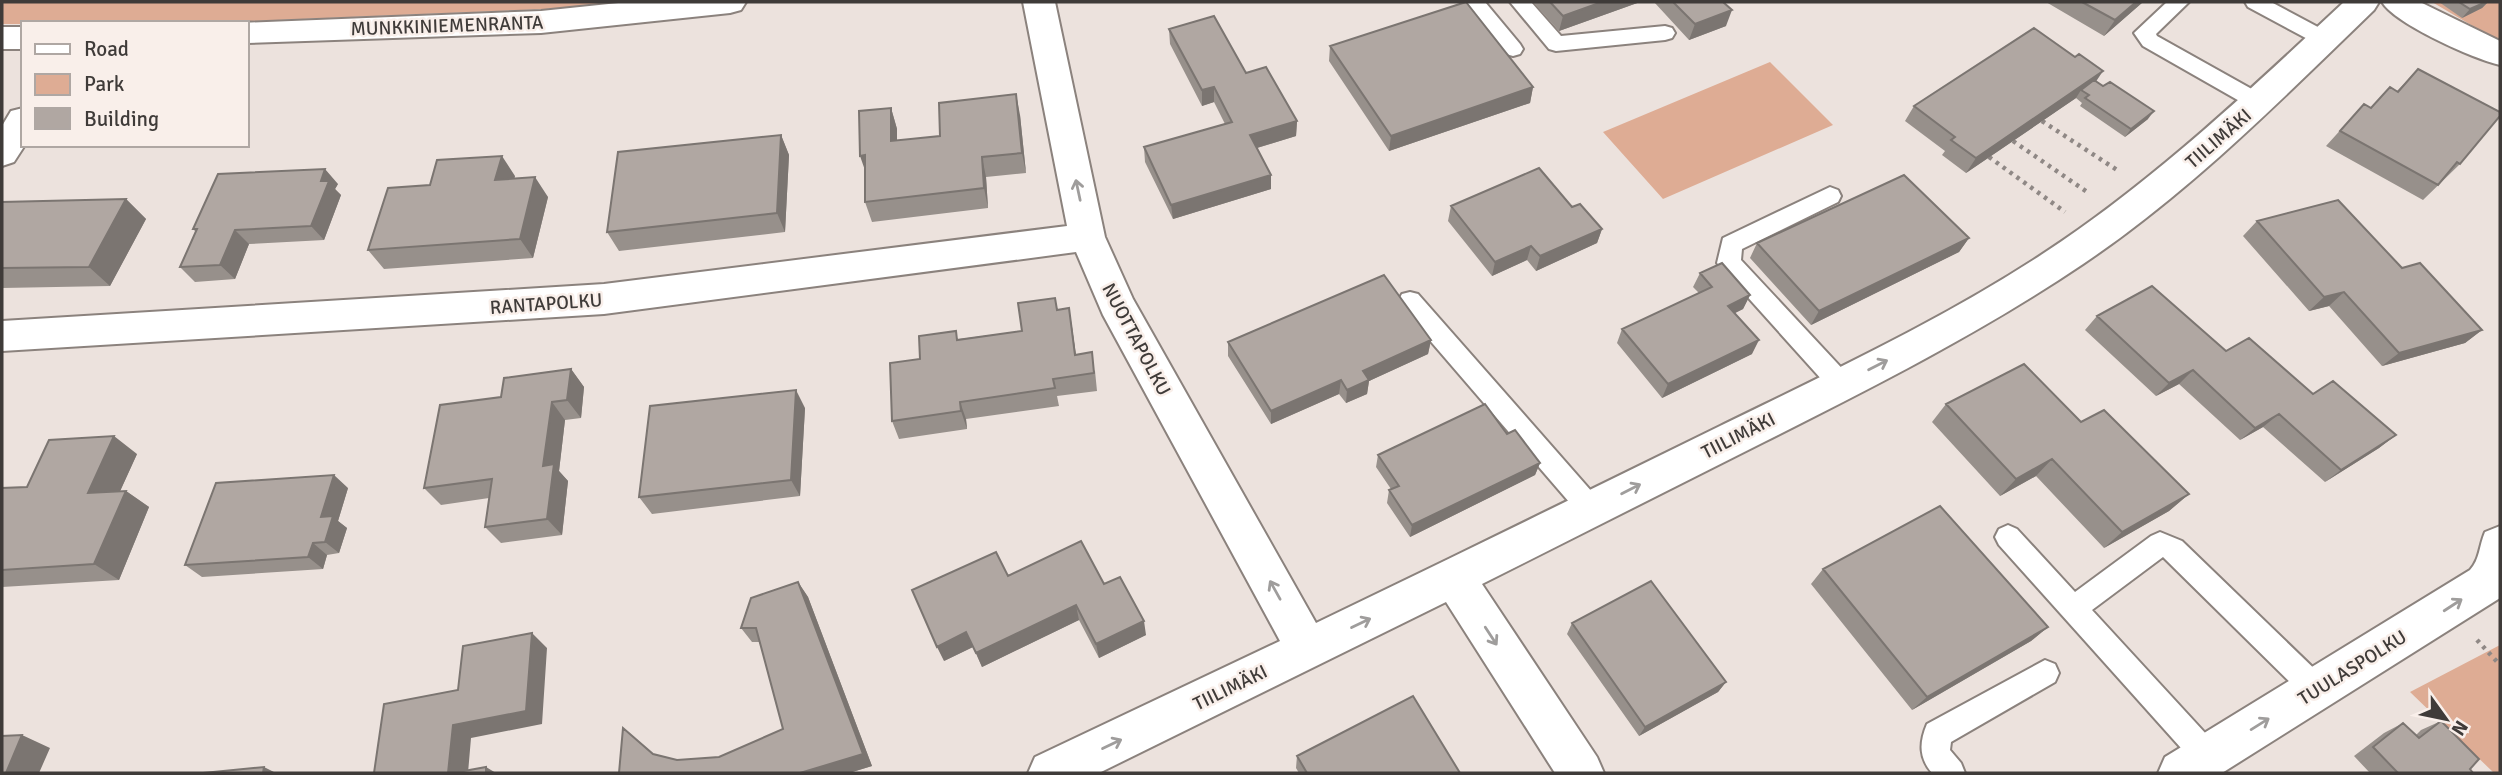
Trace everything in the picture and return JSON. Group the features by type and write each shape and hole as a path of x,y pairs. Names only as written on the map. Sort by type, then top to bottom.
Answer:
{"street":[{"name":"MUNKKINIEMENRANTA","path":"248,32 541,22 730,2"},
{"name":"NUOTTAPOLKU","path":"1039,2 1087,237 1116,304 1308,650"},
{"name":"TIILIMÄKI","path":"1051,773 1454,579 1986,308 2109,226 2153,193 2231,129 2363,2"},
{"path":"2398,2 2418,16 2500,54"},
{"path":"2,38 21,38"},
{"path":"2,153 21,123"},
{"name":"RANTAPOLKU","path":"2,336 604,299 1087,237"},
{"name":"TUULASPOLKU","path":"2195,765 2484,584 2499,568 2500,545"},
{"path":"1454,579 1581,773"}],"lane":[{"path":"1474,2 1513,49"},
{"path":"1520,2 1556,44 1665,33"},
{"path":"2179,2 2144,33 2150,41 2258,102"},
{"path":"2255,2 2324,39"},
{"path":"1830,196 1731,244 1729,264 1841,384"},
{"path":"1410,301 1591,509"},
{"path":"2008,537 2073,608 2195,765"},
{"path":"2073,608 2160,544 2173,549 2316,689"},
{"path":"1951,773 1935,755 1937,734 2045,673"}],"path":[{"path":"2042,121 2153,193"},
{"path":"2013,141 2109,226"},
{"path":"1989,157 2109,226"}],"green space":[{"path":"2,2 637,2 546,9 248,21 21,21 21,24 2,24"},
{"path":"2432,2 2500,2 2500,42"},
{"path":"1770,62 1833,125 1663,199 1603,132"},
{"path":"2500,645 2500,773 2494,773 2410,692"}],"building":[{"path":"1466,2 1533,87 1391,136 1330,46"},
{"path":"1550,2 1602,2 1563,16"},
{"path":"1673,2 1723,2 1732,10 1695,24"},
{"path":"2082,2 2136,2 2115,20"},
{"path":"2459,2 2486,2 2470,9"},
{"path":"1214,16 1246,73 1266,67 1297,121 1250,135 1271,175 1171,205 1144,147 1232,122 1214,87 1202,90 1169,29"},
{"path":"2034,28 2075,57 2079,54 2103,71 1976,158 1951,140 1955,137 1914,106"},
{"path":"2418,69 2500,112 2500,116 2460,164 2457,162 2438,185 2340,131 2364,104 2371,108 2390,87 2398,92"},
{"path":"2094,80 2103,86 2110,82 2154,111 2131,129 2085,98 2089,95 2081,90"},
{"path":"1016,94 1022,153 982,157 984,188 865,202 865,155 860,156 859,111 891,108 891,141 940,136 939,103"},
{"path":"781,135 777,213 607,232 618,152"},
{"path":"502,156 495,180 535,177 520,239 368,250 388,188 430,185 437,160"},
{"path":"1539,168 1572,207 1580,204 1602,229 1540,256 1531,246 1495,262 1451,206"},
{"path":"325,169 321,181 329,181 311,226 235,230 220,265 180,267 197,229 193,229 218,174"},
{"path":"1904,175 1969,238 1819,311 1757,243"},
{"path":"126,199 89,267 2,268 2,202"},
{"path":"2338,200 2402,268 2420,263 2482,330 2399,353 2344,292 2324,297 2257,221"},
{"path":"1722,263 1750,295 1728,306 1759,340 1668,384 1622,329 1712,287 1700,273"},
{"path":"1384,275 1431,340 1363,371 1369,380 1347,390 1341,380 1271,411 1228,342"},
{"path":"2152,286 2226,351 2249,338 2313,394 2333,381 2396,435 2341,470 2279,414 2255,428 2193,370 2169,383 2097,316"},
{"path":"1055,298 1057,310 1069,308 1075,355 1092,352 1094,373 1053,379 1055,388 960,402 961,411 892,421 890,363 920,359 919,336 956,331 957,340 1022,331 1018,303"},
{"path":"2024,364 2081,422 2104,410 2189,494 2122,532 2052,459 2016,479 1946,404"},
{"path":"571,369 567,400 552,402 543,466 554,464 547,519 485,527 492,479 424,488 440,405 501,397 504,378"},
{"path":"796,390 791,480 639,497 650,406"},
{"path":"1485,404 1507,434 1515,430 1540,463 1412,525 1389,490 1399,486 1378,455"},
{"path":"114,436 88,493 126,491 94,564 2,570 2,488 27,487 49,440"},
{"path":"334,475 321,517 333,516 325,542 313,543 308,557 185,565 216,483"},
{"path":"1940,506 2048,627 1927,697 1823,569"},
{"path":"1081,541 1104,584 1120,577 1144,621 1096,644 1076,605 976,653 966,632 937,647 912,590 996,552 1008,576"},
{"path":"1651,581 1726,682 1645,727 1572,623"},
{"path":"798,582 863,754 800,773 619,773 623,728 653,754 677,760 719,757 783,729 756,628 741,628 751,598"},
{"path":"532,633 526,711 453,725 448,773 374,773 384,704 458,690 463,646"},
{"path":"1413,696 1460,773 1307,773 1297,756"},
{"path":"2441,721 2479,759 2470,769 2473,773 2398,773 2373,747 2403,723 2419,738"},
{"path":"22,735 6,773 2,773 2,736"},
{"path":"264,767 263,773 203,773"},
{"path":"486,767 486,773 453,773"}]}
